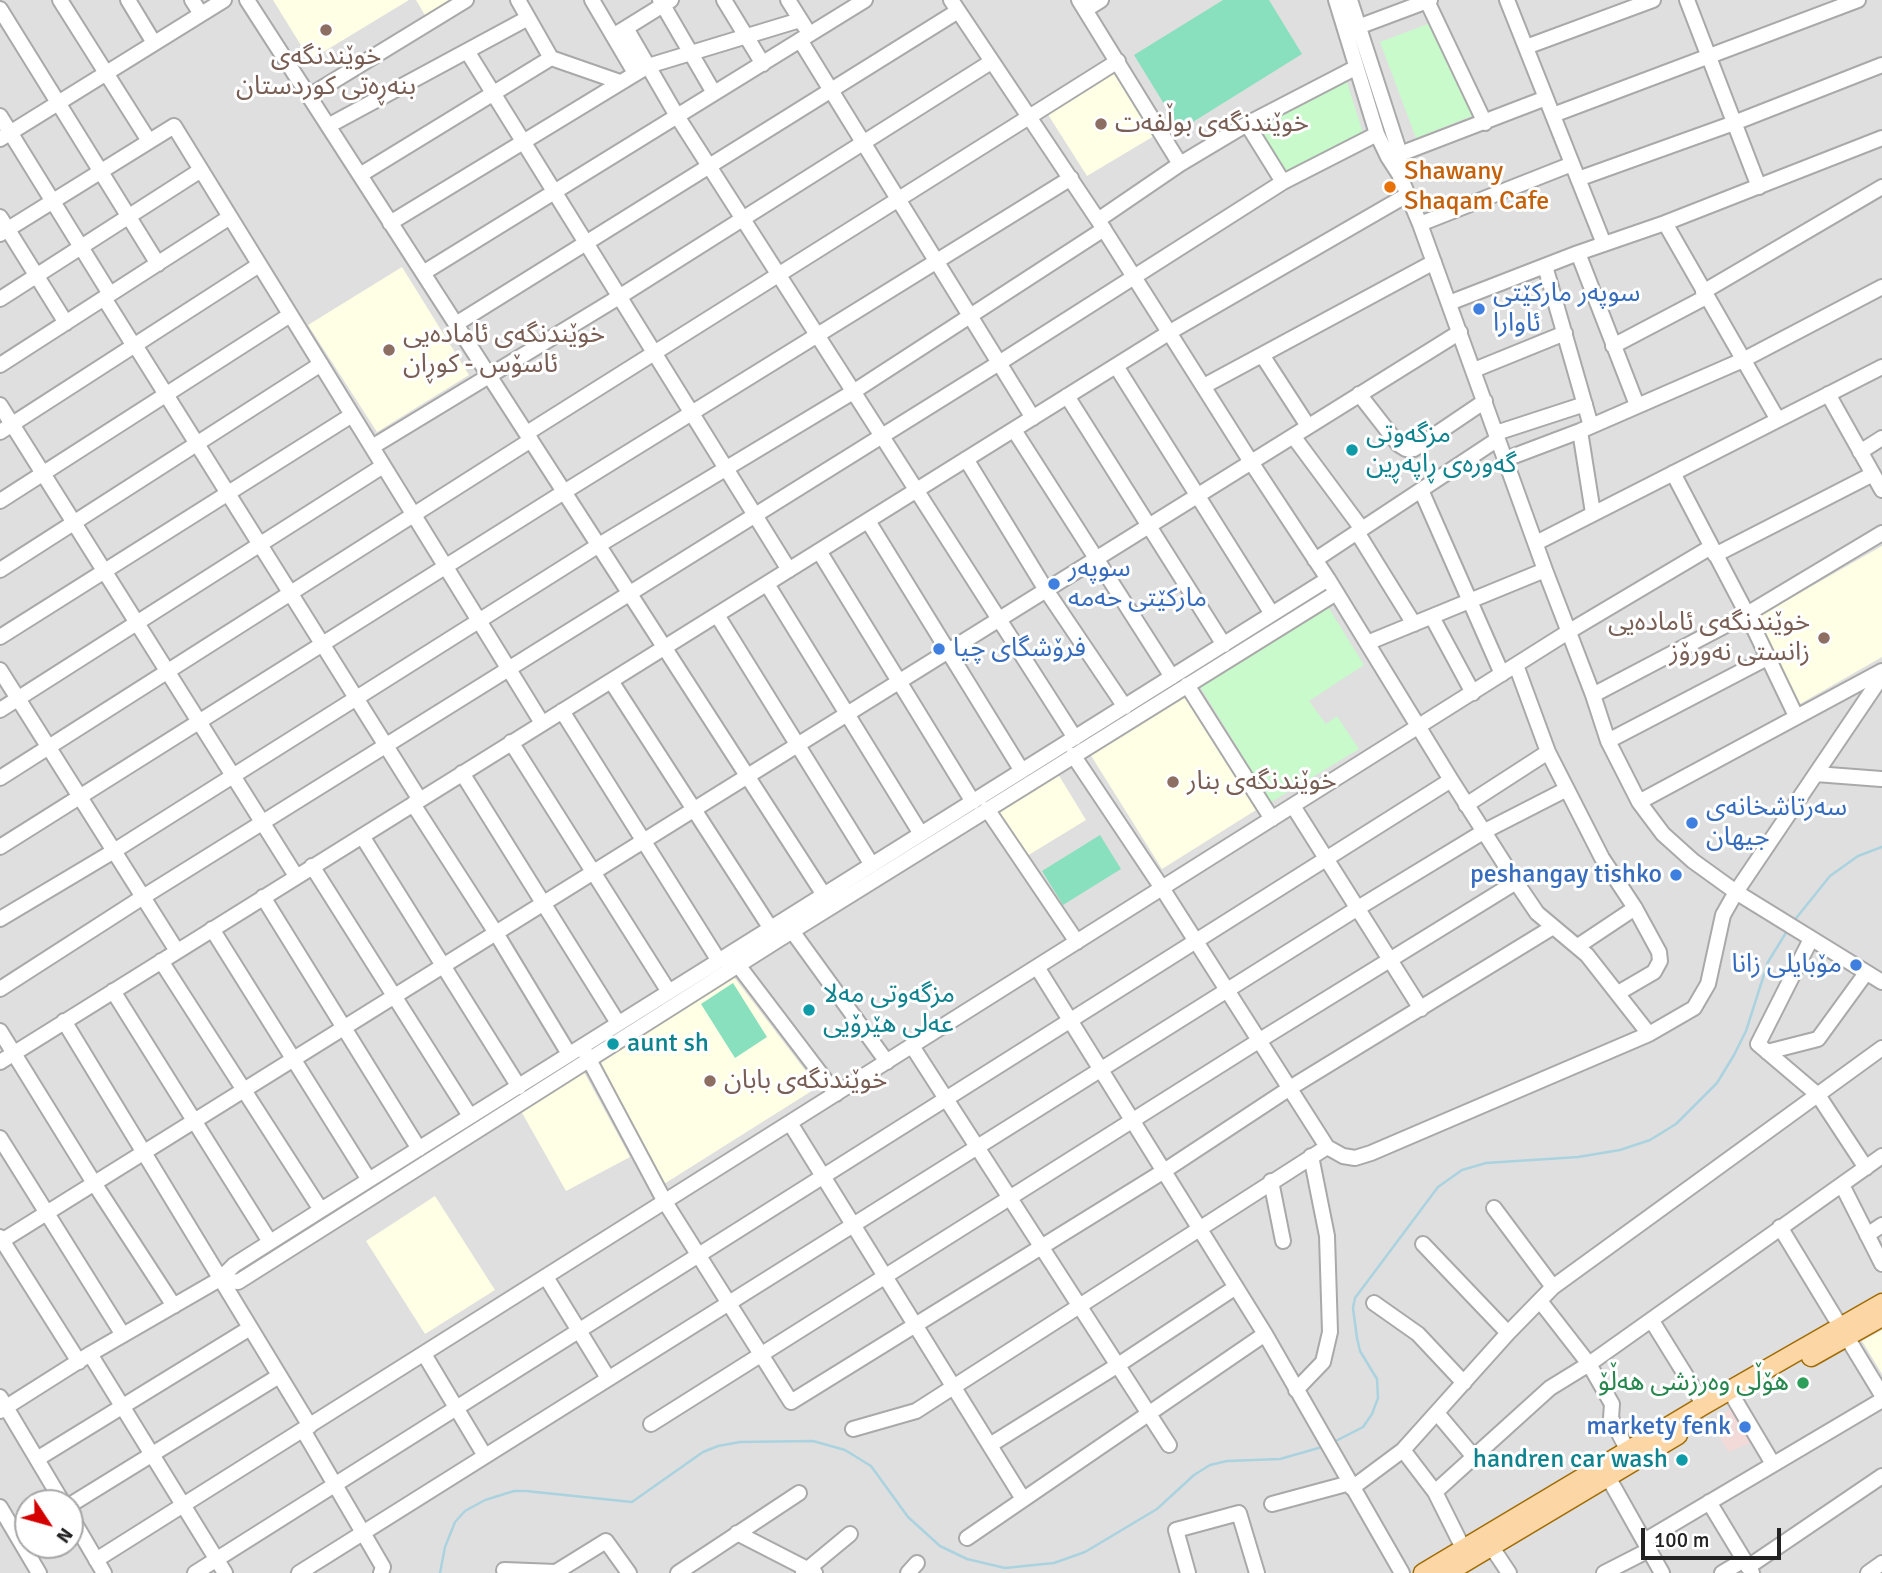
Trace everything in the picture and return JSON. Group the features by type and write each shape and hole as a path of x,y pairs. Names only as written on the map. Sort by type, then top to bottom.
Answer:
{"main road":[{"path":"1447,1573 1735,1400 1843,1332 1882,1303"},
{"path":"1423,1573 1704,1405 1843,1332 1882,1317"}],"street":[{"path":"60,0 149,141"},
{"path":"128,0 154,43"},
{"path":"192,0 201,14"},
{"path":"5,136 224,0"},
{"path":"247,0 824,895"},
{"path":"309,96 466,0"},
{"path":"518,0 551,58 620,82"},
{"path":"592,0 613,36 677,116 1075,738"},
{"path":"724,0 762,64"},
{"path":"788,0 800,20 804,38 831,90 1033,418"},
{"path":"1101,0 1082,5 1180,164"},
{"path":"1336,0 1377,134 1399,174 1420,224 1608,741 1639,802 1649,819 1677,848 1736,892 1882,982"},
{"path":"1350,0 1400,154 1399,174"},
{"path":"1507,0 1604,244"},
{"path":"1526,47 1653,0"},
{"path":"1686,0 1759,187"},
{"path":"1553,115 1858,0"},
{"path":"423,273 860,1"},
{"path":"1358,27 1402,5 1429,1 1485,123"},
{"path":"613,36 665,2 714,93"},
{"path":"456,324 831,90 955,4 991,62 1071,178 1328,579 1516,882 1537,913 1578,946 1649,1034"},
{"path":"0,9 158,264"},
{"path":"328,126 528,18"},
{"path":"390,223 641,69 800,20"},
{"path":"626,28 630,51"},
{"path":"626,28 641,69"},
{"path":"613,36 630,51 641,69"},
{"path":"467,51 789,570"},
{"path":"360,175 551,58"},
{"path":"0,778 414,515 654,353 1118,61"},
{"path":"372,447 619,297 991,62"},
{"path":"1578,179 1734,123 1882,65"},
{"path":"0,919 114,851 599,545 853,392 971,317 1101,225 1180,164 1247,124 1355,68"},
{"path":"1400,154 1546,99"},
{"path":"0,116 5,136 53,201 135,345 386,745 496,933 580,1053 665,1202 791,1402 1164,1171 1290,1088 1553,927"},
{"path":"1247,124 1283,183"},
{"path":"66,323 3,227 53,201 174,126 542,723"},
{"path":"0,989 1283,183 1377,134"},
{"path":"1449,303 1665,223 1882,138"},
{"path":"1420,224 1572,163"},
{"path":"0,299 201,170"},
{"path":"0,847 564,492 1071,178"},
{"path":"1613,346 1882,187"},
{"path":"0,1062 1170,332 1407,195"},
{"path":"0,365 230,217"},
{"path":"1665,223 1778,421"},
{"path":"1578,253 1637,405"},
{"path":"1204,386 1434,262"},
{"path":"6,428 259,265"},
{"path":"1545,266 1585,404 1593,513"},
{"path":"1506,459 1586,428 1743,360 1882,287"},
{"path":"0,501 290,315"},
{"path":"225,1573 122,1406 1,1240 1460,332"},
{"path":"1474,370 1565,333"},
{"path":"1262,355 1308,426"},
{"path":"0,569 321,364"},
{"path":"1116,366 1272,614"},
{"path":"1535,542 1882,367"},
{"path":"1359,394 1398,443 1406,449 1414,449 1485,401"},
{"path":"1828,394 1882,490"},
{"path":"1067,396 1224,645"},
{"path":"1315,560 1497,436 1585,404"},
{"path":"0,405 6,428 43,473 296,877"},
{"path":"0,637 352,415"},
{"path":"1014,430 1172,677"},
{"path":"1293,436 1360,531 1414,624"},
{"path":"1860,452 1882,438"},
{"path":"966,459 1046,590 1125,707"},
{"path":"0,710 383,466"},
{"path":"1673,472 1797,716"},
{"path":"84,1540 100,1567 183,1505 1569,632 1713,551 1873,474"},
{"path":"1421,490 1502,674"},
{"path":"868,521 1022,771"},
{"path":"1593,695 1747,614 1882,533"},
{"path":"819,551 973,802"},
{"path":"1367,643 1545,570"},
{"path":"788,926 824,895 852,886 872,865 1328,579"},
{"path":"767,584 922,834"},
{"path":"220,1279 238,1282 580,1053 618,1023 719,961 774,934 987,809 1336,593"},
{"path":"717,614 872,865"},
{"path":"1432,617 1473,693"},
{"path":"1608,741 1767,658"},
{"path":"1516,665 1548,752 1602,858 1657,946 1660,961 1654,972 1618,993"},
{"path":"0,670 177,951"},
{"path":"1639,802 1882,671"},
{"path":"1073,755 1162,888 1327,1147 1349,1157 1371,1153 1649,1034 1691,1011 1701,999 1710,977 1723,915 1736,892 1882,676"},
{"path":"611,681 774,934"},
{"path":"1187,685 1272,819"},
{"path":"562,711 719,961"},
{"path":"511,742 669,992"},
{"path":"1466,805 1548,752"},
{"path":"463,773 618,1023"},
{"path":"1816,774 1881,779"},
{"path":"195,1573 1451,780"},
{"path":"299,1573 1357,908 1483,832 1567,789"},
{"path":"1293,806 1421,1009"},
{"path":"987,809 1077,942"},
{"path":"362,836 519,1087"},
{"path":"312,866 470,1116"},
{"path":"651,1424 1516,882"},
{"path":"263,897 419,1149"},
{"path":"1578,946 1635,908"},
{"path":"788,926 887,1062"},
{"path":"212,929 369,1180"},
{"path":"55,1489 2,1405 220,1279 234,1265 470,1116 738,965 774,934"},
{"path":"1810,938 1758,1044 1818,1095 1866,1168"},
{"path":"161,961 321,1210"},
{"path":"738,965 836,1094"},
{"path":"1037,967 1265,1334 1402,1573"},
{"path":"1767,1052 1818,1039 1867,973"},
{"path":"113,991 270,1242"},
{"path":"64,1021 279,1376 335,1484 383,1567 381,1573"},
{"path":"0,1031 174,1306"},
{"path":"912,1046 1169,1445"},
{"path":"1272,1504 1351,1486 1403,1450 1553,1287 1882,1048"},
{"path":"790,1123 1023,1499"},
{"path":"0,1138 123,1335"},
{"path":"853,1429 916,1410 1327,1147"},
{"path":"1296,1390 1323,1362 1330,1332 1326,1236 1311,1156"},
{"path":"1435,1492 1550,1388 1652,1321 1882,1156"},
{"path":"1271,1181 1283,1241"},
{"path":"1842,1185 1882,1264"},
{"path":"1494,1208 1553,1287"},
{"path":"1867,1235 1882,1226"},
{"path":"1604,1573 1709,1502 1882,1398 1780,1227"},
{"path":"1423,1244 1508,1333"},
{"path":"546,1277 608,1378"},
{"path":"989,1445 1118,1365 1236,1287"},
{"path":"1540,1301 1589,1364 1612,1404 1611,1418 1628,1451"},
{"path":"1374,1304 1418,1334 1464,1383"},
{"path":"1652,1321 1704,1405"},
{"path":"37,1459 250,1328"},
{"path":"967,1538 1265,1334"},
{"path":"424,1354 485,1456"},
{"path":"84,1496 279,1376"},
{"path":"1735,1400 1773,1464"},
{"path":"1437,1413 1474,1457"},
{"path":"1403,1450 1435,1492 1463,1549"},
{"path":"1722,1573 1748,1567 1882,1476"},
{"path":"1608,1478 1662,1573"},
{"path":"678,1573 799,1493"},
{"path":"1709,1502 1748,1567"},
{"path":"0,1507 40,1573"},
{"path":"1188,1573 1176,1530 1239,1513 1256,1573"},
{"path":"737,1533 809,1572 850,1534"},
{"path":"504,1570 556,1572 606,1541 629,1573"},
{"path":"1492,1546 1509,1573"},
{"path":"1868,1573 1882,1563"}],"shaded area":[{"path":"0,0 1882,0 1882,1573 0,1573"},
{"name":"خوێندنگەی بنەڕەتی کوردستان","path":"273,0 409,0 310,60"},
{"path":"416,0 453,0 426,17"},
{"name":"خوێندنگەی بوڵفەت","path":"1114,71 1154,136 1087,176 1047,113"},
{"name":"خوێندنگەی ئامادەیی ئاسۆس - کوڕان","path":"402,267 469,375 377,432 308,325"},
{"name":"خوێندنگەی ئامادەیی زانستی نەورۆز","path":"1882,546 1882,657 1798,705 1756,618"},
{"name":"خوێندنگەی بنار","path":"1183,695 1256,810 1162,869 1090,754"},
{"path":"1058,774 1086,820 1027,856 999,811"},
{"name":"خوێندنگەی بابان","path":"734,977 818,1087 664,1184 600,1067 602,1062"},
{"path":"584,1072 630,1157 566,1191 521,1111"},
{"path":"435,1196 495,1290 425,1334 366,1241"},
{"path":"1882,1330 1882,1374 1862,1341"},
{"name":"markety fenk","path":"1735,1406 1754,1441 1729,1452 1710,1422"}],"green space":[{"path":"1223,0 1269,0 1302,54 1180,130 1134,55"},
{"path":"1436,21 1472,116 1416,138 1380,42"},
{"path":"1347,82 1363,133 1284,175 1257,124"},
{"path":"1327,605 1364,665 1309,701 1326,724 1337,716 1359,749 1271,802 1199,685"},
{"path":"1100,835 1121,869 1063,905 1042,871"},
{"path":"733,983 767,1037 735,1058 701,1004"}],"waterway":[{"path":"1793,922 1830,876 1858,856 1882,847"},
{"path":"1332,1443 1363,1427 1378,1398 1377,1379 1360,1351 1357,1338 1353,1308 1355,1298 1438,1187 1462,1170 1486,1163 1578,1157 1620,1150 1650,1140 1676,1124 1717,1083 1734,1055 1746,1031 1768,962 1787,931"},
{"path":"440,1573 445,1547 455,1522 465,1511 485,1500 514,1491 526,1491 632,1502 703,1452 740,1442 813,1441 845,1450 871,1466 908,1517 940,1546 967,1559 1005,1568 1054,1563 1085,1552 1157,1509 1194,1475 1210,1465 1227,1461 1280,1459 1322,1447"}],"place":[{"name":"خوێندنگەی بنەڕەتی کوردستان","path":"326,30"},
{"name":"خوێندنگەی بوڵفەت","path":"1101,124"},
{"name":"Shawany Shaqam Cafe","path":"1390,187"},
{"name":"سوپەر مارکێتی ئاوارا","path":"1479,309"},
{"name":"خوێندنگەی ئامادەیی ئاسۆس - کوڕان","path":"389,350"},
{"name":"مزگەوتی گەورەی ڕاپەڕین","path":"1352,450"},
{"name":"سوپەر مارکێتی حەمە","path":"1054,584"},
{"name":"خوێندنگەی ئامادەیی زانستی نەورۆز","path":"1824,638"},
{"name":"فرۆشگای چیا","path":"939,649"},
{"name":"خوێندنگەی بنار","path":"1173,782"},
{"name":"سەرتاشخانەی جیهان","path":"1692,823"},
{"name":"peshangay tishko","path":"1676,875"},
{"name":"مۆبایلی زانا","path":"1856,965"},
{"name":"مزگەوتی مەلا عەلی هێرۆیی","path":"809,1010"},
{"name":"aunt sh","path":"613,1044"},
{"name":"خوێندنگەی بابان","path":"710,1081"},
{"name":"ھۆڵی وەرزشی ھەڵۆ","path":"1803,1383"},
{"name":"markety fenk","path":"1745,1427"},
{"name":"handren car wash","path":"1682,1460"}]}
